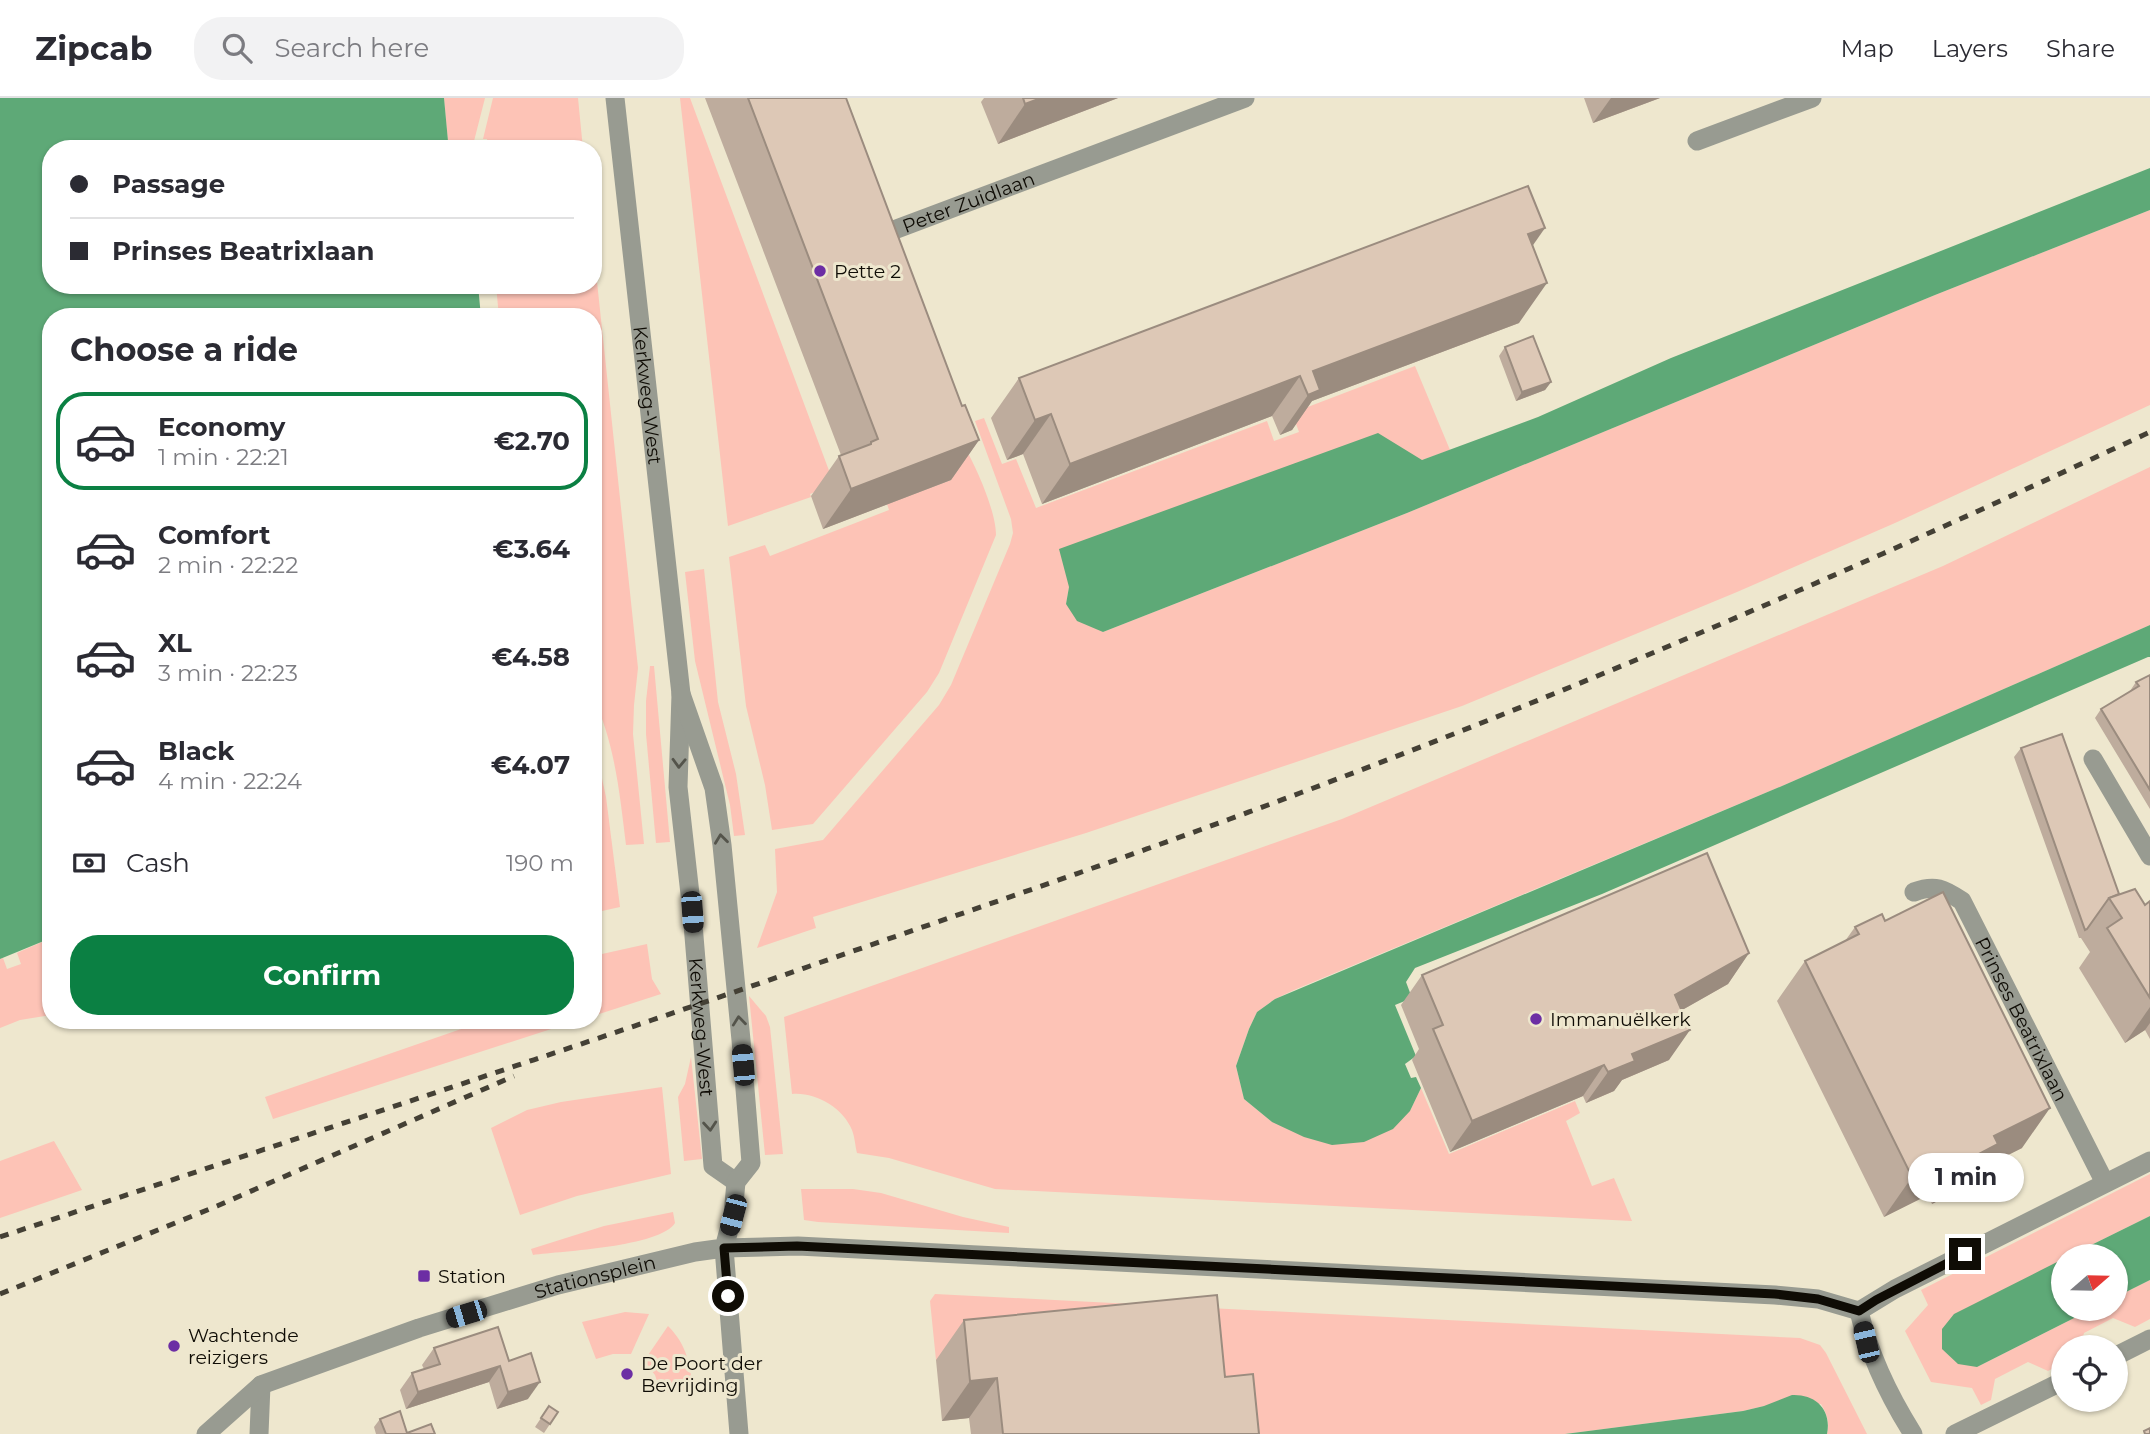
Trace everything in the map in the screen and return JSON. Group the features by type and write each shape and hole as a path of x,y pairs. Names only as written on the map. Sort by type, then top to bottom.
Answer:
{"street":[{"name":"Kerkweg-West","path":"615,98 681,694 678,787 692,912 713,1166 736,1182"},
{"name":"Peter Zuidlaan","path":"888,261 878,236 1245,98"},
{"path":"1697,141 1812,98"},
{"name":"Kerkweg-West","path":"681,694 714,788 722,845 751,1163 736,1182 733,1215 724,1248 739,1434"},
{"path":"2093,760 2150,856"},
{"name":"Prinses Beatrixlaan","path":"1914,892 1928,887 1948,891 1962,901 2105,1183"},
{"path":"724,1248 797,1246 1775,1294 1818,1299 1859,1311 1895,1289 2150,1161"},
{"name":"Stationsplein","path":"206,1434 261,1385 419,1328 558,1285 695,1252 724,1248"},
{"path":"1859,1311 1866,1342 1913,1434"},
{"path":"2128,1350 2150,1339"},
{"path":"259,1434 261,1385"},
{"path":"1955,1434 2051,1387"}],"shaded area":[{"path":"0,98 444,98 448,140 42,140 42,294 479,294 480,308 42,308 42,942 0,959"},
{"path":"444,98 485,98 474,140 448,140"},
{"path":"493,98 578,98 582,140 483,139"},
{"path":"680,98 690,98 834,484 810,494 811,497 728,526"},
{"path":"2150,168 2150,210 1935,295 1407,513 1103,632 1077,621 1066,604 1069,587 1059,549 1378,433 1422,460 1538,417 1671,358"},
{"path":"2150,210 2150,405 1895,523 1462,706 1086,833 813,917 816,928 757,948 777,892 775,849 823,840 939,705 951,685 1010,544 1013,533 1011,519 975,421 984,418 1002,464 1016,459 1036,508 1267,421 1274,441 1299,432 1292,413 1415,366 1450,450 1069,587 1066,604 1103,632 1407,513 1935,295"},
{"path":"497,294 598,294 600,308 498,308"},
{"path":"602,329 638,668 633,734 644,844 626,845 619,789 602,720"},
{"path":"965,448 985,490 996,535 939,673 927,692 813,824 772,830 765,785 746,706 729,557 765,545 770,556 889,510 887,504 951,480"},
{"path":"2150,467 2150,625 1782,786 1294,990 1257,1012 1236,1066 1244,1099 1272,1122 1410,1111 1421,1088 1449,1154 1575,1101 1580,1113 1566,1121 1592,1186 1614,1178 1632,1221 995,1189 889,1158 857,1153 852,1130 835,1108 810,1096 792,1094 784,1017 1342,819 1943,566"},
{"path":"704,569 718,702 736,774 745,835 734,836 730,805 695,661 685,572"},
{"path":"2150,625 2150,657 1602,894 1415,968 1406,982 1412,998 1395,1005 1416,1056 1405,1064 1411,1078 1416,1077 1421,1088 1410,1111 1393,1129 1364,1142 1332,1145 1304,1137 1272,1122 1244,1099 1236,1066 1257,1012 1275,999 1782,786"},
{"path":"650,666 654,666 670,842 656,843 646,734"},
{"path":"602,779 606,797 620,907 602,911"},
{"path":"42,942 42,1016 20,1020 0,1028 0,959 3,958 7,969 21,964 17,953"},
{"path":"647,944 652,979 661,994 602,1013 602,954"},
{"path":"749,996 766,1016 770,1027 783,1154 765,1155"},
{"path":"461,1029 551,1029 273,1119 265,1097"},
{"path":"691,1057 702,1159 684,1161 678,1097 685,1084"},
{"path":"662,1087 671,1174 577,1196 520,1215 491,1128 527,1110 561,1102"},
{"path":"54,1141 82,1190 0,1218 0,1161"},
{"path":"2150,1174 2150,1216 2093,1244 2051,1244 2051,1274 1977,1367 2068,1321 2107,1321 2083,1335 2051,1335 2051,1369 2048,1371 2028,1362 1995,1379 1991,1400 1981,1405 1972,1388 1931,1382 1905,1331 1928,1305 1921,1290"},
{"path":"801,1189 853,1189 881,1193 963,1217 1009,1227 1009,1233 804,1220"},
{"path":"673,1212 675,1223 651,1238 533,1255 531,1249 604,1226"},
{"path":"2150,1216 2150,1280 2128,1291 2128,1244 2093,1244"},
{"path":"2051,1265 2051,1321 2068,1321 1977,1367 1958,1364 1942,1349 1942,1329 1954,1314"},
{"path":"2150,1280 2150,1319 2135,1327 2120,1321 2128,1321 2128,1291"},
{"path":"935,1294 1800,1338 1820,1345 1826,1353 1867,1434 1827,1434 1827,1419 1821,1404 1764,1406 1565,1434 1227,1434 936,1360 930,1301"},
{"path":"625,1312 649,1314 631,1354 613,1354 596,1359 582,1322"},
{"path":"668,1326 687,1355 693,1390 661,1393 655,1375 644,1361"},
{"path":"1792,1395 1808,1397 1820,1405 1827,1417 1827,1434 1565,1434 1743,1411"}],"building":[{"path":"748,98 846,98 962,406 965,405 979,440 851,489 839,456 878,439"},
{"path":"1023,98 1041,98 1025,104"},
{"path":"1528,186 1545,228 1528,234 1547,283 1313,371 1320,390 1308,395 1300,376 1070,464 1051,414 1035,420 1019,378"},
{"path":"1533,336 1551,382 1522,392 1505,347"},
{"path":"2150,675 2150,790 2101,709 2139,686 2136,682"},
{"path":"2062,734 2119,894 2109,898 2085,930 2021,748"},
{"name":"Immanuëlkerk","path":"1707,853 1749,953 1675,995 1690,1030 1632,1054 1635,1061 1608,1072 1604,1065 1472,1121 1433,1029 1443,1025 1422,975"},
{"path":"2135,889 2145,905 2150,901 2150,998 2107,928 2122,918 2109,898"},
{"path":"1943,892 2050,1108 1994,1136 1998,1144 1960,1164 1956,1155 1912,1177 1805,961 1859,934 1855,927 1882,914 1885,921"},
{"path":"1217,1295 1225,1377 1253,1374 1259,1434 1003,1434 997,1378 970,1381 964,1320"},
{"path":"498,1327 509,1361 531,1353 540,1382 508,1392 500,1366 418,1392 412,1373 440,1364 434,1348"},
{"path":"549,1406 558,1412 550,1424 541,1418"},
{"path":"400,1411 407,1433 431,1424 435,1434 386,1434 380,1419"}],"railway":[{"path":"0,1237 709,1001 1117,860 1300,793 1408,752 1729,621 2150,432"},
{"path":"0,1294 217,1206 514,1076"}],"place":[{"name":"Pette 2","path":"820,271"},
{"name":"Immanuëlkerk","path":"1536,1019"},
{"name":"Station","path":"424,1276"},
{"name":"Wachtende reizigers","path":"174,1346"},
{"name":"De Poort der Bevrijding","path":"627,1374"}],"route":[{"path":"728,1296 724,1248 797,1246 1775,1294 1818,1299 1859,1311 1965,1254"}]}
